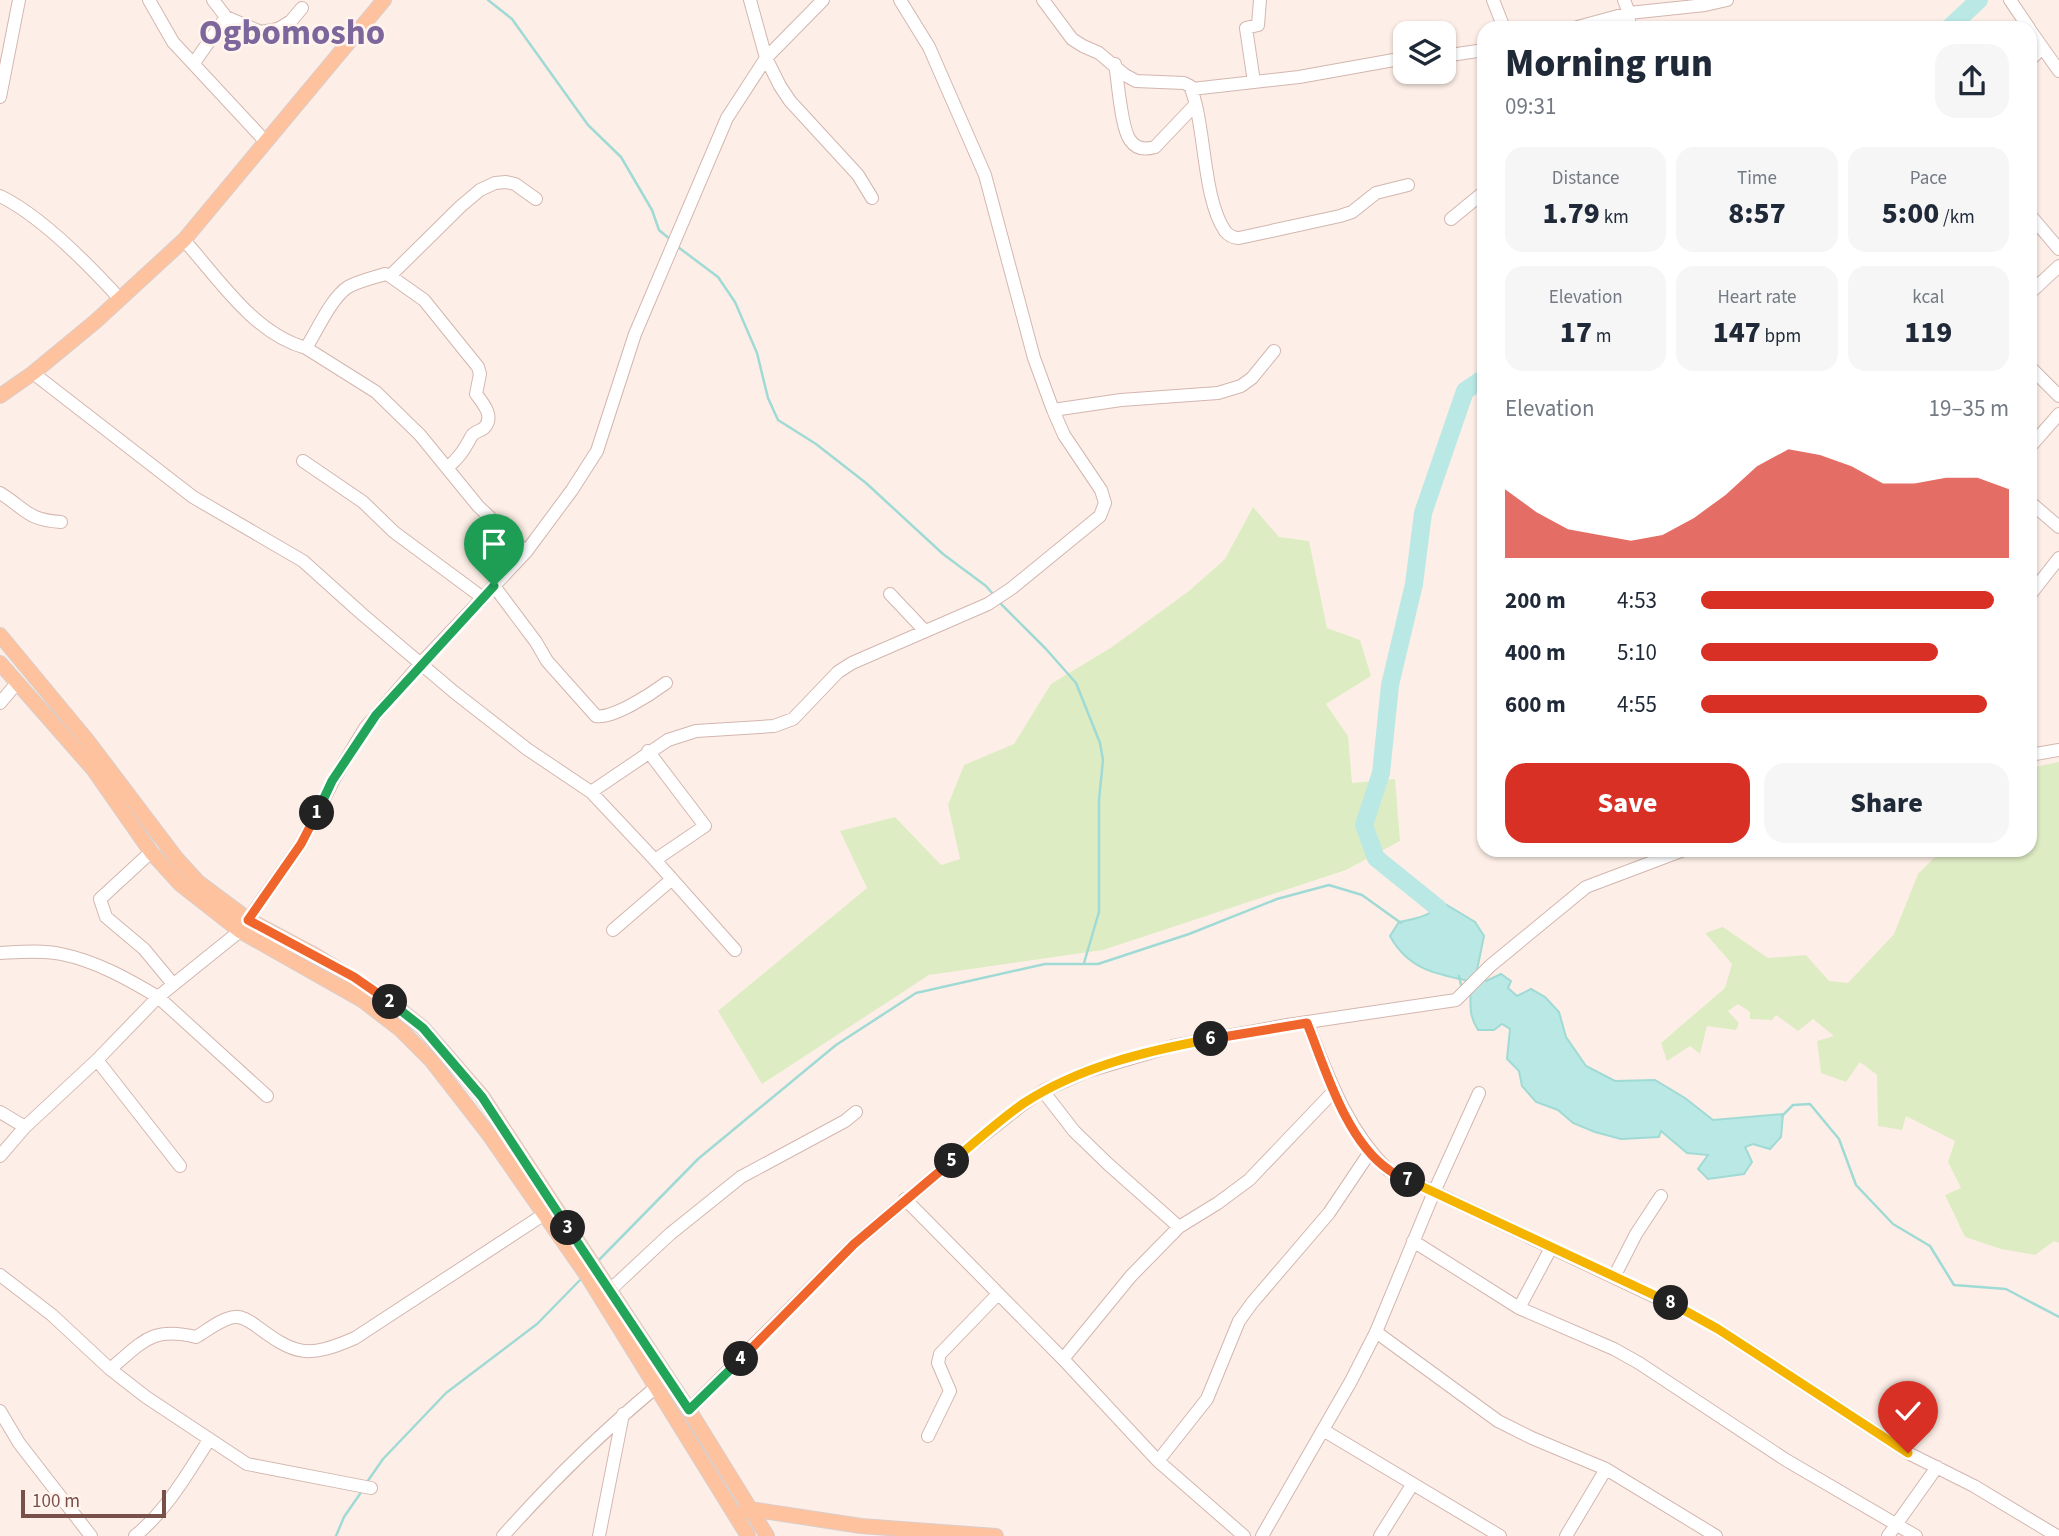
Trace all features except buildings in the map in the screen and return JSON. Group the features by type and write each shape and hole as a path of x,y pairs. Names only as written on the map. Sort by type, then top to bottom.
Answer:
{"main road":[{"path":"0,396 33,373 184,240 384,0"},
{"path":"0,635 87,740 198,882 244,926 354,977 423,1028 482,1097 588,1267 656,1388 748,1536"},
{"path":"0,663 93,769 151,852 180,884 362,1000 401,1030 431,1060 487,1132 543,1215 610,1290 767,1536"},
{"path":"734,1515 750,1509 861,1526 996,1536"}],"street":[{"path":"0,97 19,0"},
{"path":"149,0 173,42 266,142"},
{"path":"214,0 226,17 261,32 278,29 290,22 302,8"},
{"path":"750,0 766,58 790,101 858,175 872,198"},
{"path":"0,1156 25,1127 97,1060 158,997 244,926 301,844 332,781 376,715 526,552 589,466 597,452 629,351 727,118 766,58 823,0"},
{"path":"591,792 668,740 696,731 774,726 793,719 823,687 852,663 988,604 1012,588 1100,516 1105,503 1101,490 1064,435 1052,410 1034,358 985,175 929,47 900,0"},
{"path":"1044,0 1072,39 1099,52 1125,75 1136,81 1184,83 1192,89 1213,198 1226,232 1232,237 1239,239 1340,216 1352,212 1376,193 1408,185"},
{"path":"1254,82 1246,28 1258,24 1260,0"},
{"path":"1493,0 1501,21"},
{"path":"1624,0 1629,21"},
{"path":"1600,21 1629,13 1727,0"},
{"path":"2010,0 2024,21"},
{"path":"194,63 226,17"},
{"path":"2037,41 2059,71"},
{"path":"2037,53 2042,48"},
{"path":"1456,54 1477,51"},
{"path":"1192,89 1393,60"},
{"path":"1115,64 1125,129 1130,141 1138,147 1146,150 1155,147 1195,105"},
{"path":"390,276 480,190 506,181 536,200"},
{"path":"0,196 24,211 91,267 120,299"},
{"path":"1451,219 1477,198"},
{"path":"2037,223 2059,249"},
{"path":"184,240 253,316 272,331 306,348 376,392 420,435 478,506 526,552"},
{"path":"2037,281 2059,266"},
{"path":"306,348 337,296 347,288 385,274 424,300 478,367 480,374 476,394 487,408 488,420 485,427 473,433 465,450 447,468"},
{"path":"1052,410 1121,400 1218,393 1241,386 1252,378 1273,351"},
{"path":"33,373 193,497 303,561 421,663 527,749 591,792 735,950"},
{"path":"2037,374 2059,396"},
{"path":"2037,439 2059,414"},
{"path":"303,461 363,502 394,532 483,598"},
{"path":"0,493 26,514 42,521 61,522"},
{"path":"2037,508 2059,527"},
{"path":"2037,587 2059,558"},
{"path":"494,586 547,661 596,716 603,717 624,708 666,683"},
{"path":"890,594 924,630"},
{"path":"0,703 17,683"},
{"path":"2037,754 2059,750"},
{"path":"649,751 705,826 655,860"},
{"path":"151,852 100,899 102,911 144,949 173,984"},
{"path":"689,1410 854,1244 1021,1105 1043,1091 1085,1072 1173,1046 1456,1000 1490,966 1586,887 1666,857"},
{"path":"613,930 671,880"},
{"path":"0,953 59,953 113,972 158,997 267,1096"},
{"path":"1307,1023 1334,1091 1354,1131 1388,1170 1664,1300 1718,1329 1892,1443 1974,1486 2057,1536"},
{"path":"97,1060 180,1166"},
{"path":"1043,1091 1074,1131 1179,1227"},
{"path":"1063,1359 1131,1276 1179,1227 1249,1180 1334,1091"},
{"path":"1262,1536 1376,1332 1434,1192 1479,1093"},
{"path":"0,1112 25,1127"},
{"path":"610,1290 670,1234 741,1177 845,1121 856,1112"},
{"path":"1157,1461 1207,1399 1239,1321 1329,1213 1370,1152"},
{"path":"1614,1277 1636,1234 1661,1196"},
{"path":"905,1199 1063,1359 1157,1461 1244,1536"},
{"path":"110,1369 156,1335 174,1332 196,1337 228,1318 239,1316 296,1351 316,1352 335,1347 355,1338 543,1215"},
{"path":"1413,1241 1519,1308 1614,1349 1786,1460 1916,1536"},
{"path":"1519,1308 1551,1248"},
{"path":"0,1275 52,1315 110,1369 146,1397 247,1464 371,1488"},
{"path":"929,1436 950,1391 938,1363 940,1354 998,1294"},
{"path":"1376,1332 1498,1421 1606,1469 1716,1536"},
{"path":"503,1536 557,1478 624,1414 656,1388"},
{"path":"0,1411 19,1443 91,1536"},
{"path":"598,1536 624,1414"},
{"path":"1323,1430 1500,1536"},
{"path":"135,1536 171,1498 209,1440"},
{"path":"1888,1536 1937,1467"},
{"path":"1566,1536 1606,1469"},
{"path":"1380,1536 1412,1485"}],"green space":[{"path":"1253,507 1279,537 1309,541 1327,628 1360,640 1371,676 1326,704 1348,736 1352,783 1395,779 1400,841 1346,870 1103,950 929,975 762,1084 718,1011 867,888 840,831 895,817 941,865 960,859 948,805 964,765 1014,744 1051,684 1112,647 1189,591 1225,559"},
{"path":"2059,762 2059,1243 2054,1241 2035,1255 2001,1249 1965,1237 1945,1195 1961,1188 1948,1162 1955,1141 1906,1116 1902,1130 1878,1126 1877,1075 1860,1062 1846,1082 1821,1073 1817,1041 1834,1036 1813,1019 1798,1031 1776,1015 1772,1020 1750,1019 1750,1012 1738,1004 1728,1011 1739,1023 1736,1030 1707,1026 1700,1054 1690,1046 1667,1061 1661,1043 1725,988 1732,964 1705,933 1723,927 1768,958 1806,955 1829,981 1848,983 1894,934 1918,874 1935,857 2037,857 2037,767"}],"water":[{"path":"1442,902 1475,922 1484,936 1477,970 1486,981 1501,974 1511,981 1508,988 1517,996 1531,989 1545,997 1559,1012 1566,1037 1586,1066 1615,1081 1655,1080 1685,1098 1713,1120 1783,1114 1781,1137 1770,1149 1753,1144 1745,1147 1752,1162 1744,1174 1708,1179 1698,1169 1708,1155 1687,1153 1661,1131 1659,1137 1621,1139 1573,1123 1558,1110 1536,1102 1522,1086 1519,1071 1507,1059 1510,1029 1502,1024 1494,1030 1478,1030 1474,1023 1469,981 1445,976 1414,963 1390,936 1399,922 1428,914"}],"waterway":[{"path":"488,0 512,19 588,125 621,157 652,210 659,230 671,240"},
{"path":"1956,21 1979,0"},
{"path":"678,247 718,277 735,302 757,353 768,398 778,420 816,444 866,483 943,554 993,594"},
{"path":"1438,908 1376,858 1364,825 1381,773 1390,685 1414,584 1423,513 1465,391 1477,383"},
{"path":"999,602 1076,683 1100,743 1103,760 1099,800 1099,912 1084,963"},
{"path":"596,1263 698,1159 836,1045 916,993 1045,964 1098,964 1189,934 1277,899 1329,885 1362,895 1401,923"},
{"path":"1459,976 1462,989"},
{"path":"1782,1116 1793,1105 1810,1104 1839,1139 1856,1185 1893,1224 1930,1246 1954,1285 2006,1289 2059,1317"},
{"path":"367,1482 383,1459 446,1393 537,1324 582,1278"},
{"path":"336,1536 344,1517 362,1491"}],"district":[{"name":"Ogbomosho","path":"292,32"}],"route":[{"path":"494,586 421,663 365,728 332,781 292,859 248,920 354,977 388,1000 423,1028 452,1060 482,1097 689,1410 854,1244 1021,1105 1043,1091 1085,1072 1173,1046 1307,1023 1334,1091 1354,1131 1388,1170 1691,1314 1908,1453"}]}
